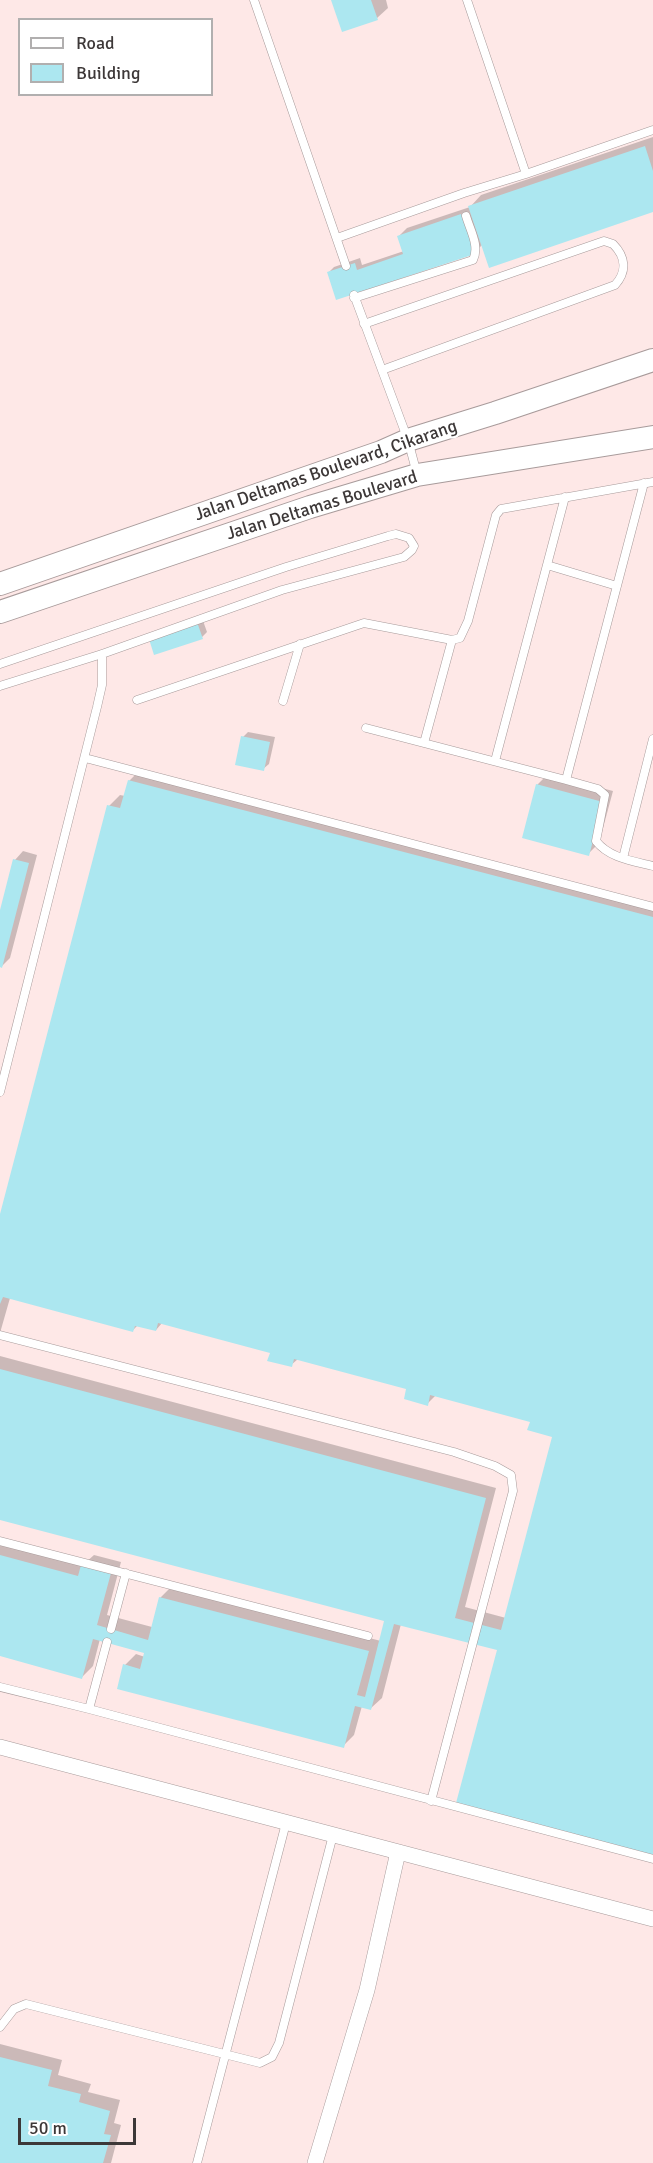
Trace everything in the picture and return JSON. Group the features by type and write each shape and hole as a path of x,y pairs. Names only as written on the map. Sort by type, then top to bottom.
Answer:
{"street":[{"name":"Jalan Deltamas Boulevard, Cikarang","path":"0,584 381,452 408,440 653,360"},
{"name":"Jalan Deltamas Boulevard","path":"0,612 310,507 417,475 653,437"},
{"path":"0,1747 284,1830 399,1852 653,1919"},
{"path":"315,2163 367,1990 399,1852"}],"lane":[{"path":"254,0 346,266"},
{"path":"467,0 526,174"},
{"path":"337,238 653,130"},
{"path":"417,475 408,440 354,296 473,260 476,246 466,216"},
{"path":"364,324 604,241 613,244 622,257 624,267 622,276 615,285 382,370"},
{"path":"137,700 357,624 369,622 452,640 460,638 465,630 498,512 504,508 649,483 618,586 566,780"},
{"path":"495,761 565,497"},
{"path":"0,664 297,563 396,534 409,538 414,546 404,557 282,590 102,654 0,686"},
{"path":"547,565 618,586"},
{"path":"424,743 452,640"},
{"path":"283,701 300,644"},
{"path":"0,1092 85,759 102,685 102,654"},
{"path":"366,728 566,780 603,792 606,798 596,841 607,853 653,866"},
{"path":"622,858 653,739"},
{"path":"85,759 653,907"},
{"path":"0,1335 454,1452 495,1466 511,1475 513,1491 430,1801"},
{"path":"0,1540 368,1636"},
{"path":"111,1629 126,1573"},
{"path":"89,1709 107,1642"},
{"path":"0,1687 653,1860"},
{"path":"197,2163 284,1830"},
{"path":"0,2027 14,2009 26,2004 260,2063 272,2057 279,2043 332,1841"}],"shaded area":[{"path":"0,0 653,0 653,2163 0,2163"}],"building":[{"path":"331,0 371,0 378,20 342,32"},
{"path":"645,146 653,171 653,212 489,268 468,206"},
{"path":"461,214 475,254 336,300 327,272 355,263 357,270 403,254 397,236"},
{"path":"197,622 203,639 154,655 149,639"},
{"path":"241,736 270,742 264,771 235,765"},
{"path":"128,780 653,917 653,1855 456,1803 497,1650 394,1624 371,1710 355,1706 344,1748 117,1689 123,1664 140,1669 144,1653 93,1639 82,1679 0,1656 0,1555 78,1576 81,1565 111,1573 97,1625 148,1640 159,1597 369,1651 357,1695 365,1697 384,1621 0,1520 0,1369 486,1498 455,1618 501,1630 552,1437 527,1430 530,1422 430,1395 428,1406 404,1399 406,1389 294,1359 292,1367 267,1361 270,1353 158,1323 156,1331 135,1326 133,1332 3,1297 0,1304 0,1214 107,805 120,808"},
{"path":"536,784 603,802 589,856 522,838"},
{"path":"13,859 29,863 2,968 0,967 0,910"},
{"path":"0,2057 52,2070 48,2086 81,2094 79,2102 110,2111 104,2134 111,2135 103,2163 0,2163"}]}
